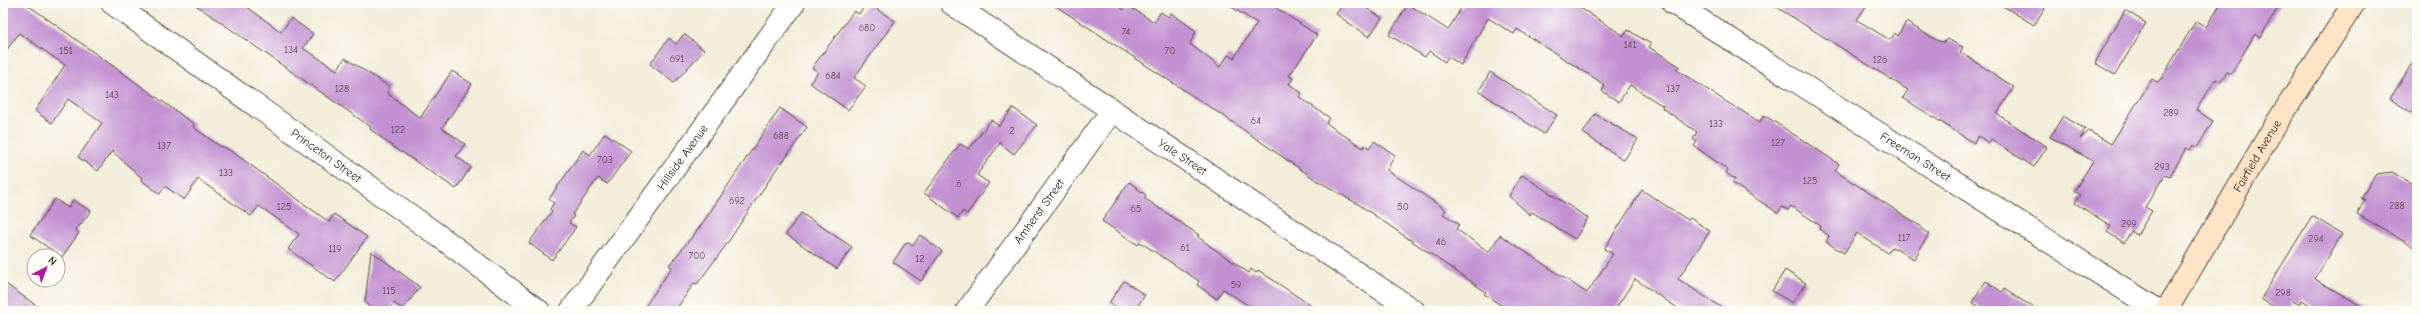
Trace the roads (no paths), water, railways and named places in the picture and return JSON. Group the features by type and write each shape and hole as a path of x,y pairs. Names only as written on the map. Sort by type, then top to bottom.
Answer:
{"main road":[{"name":"Fairfield Avenue","path":"2166,311 2271,132 2354,3"}],"street":[{"name":"Princeton Street","path":"112,3 446,241 539,311"},
{"name":"Hillside Avenue","path":"571,311 794,3"},
{"name":"Yale Street","path":"951,3 1111,112 1414,311"},
{"name":"Freeman Street","path":"1673,3 2159,311"},
{"name":"Amherst Street","path":"967,311 1111,112"}]}
